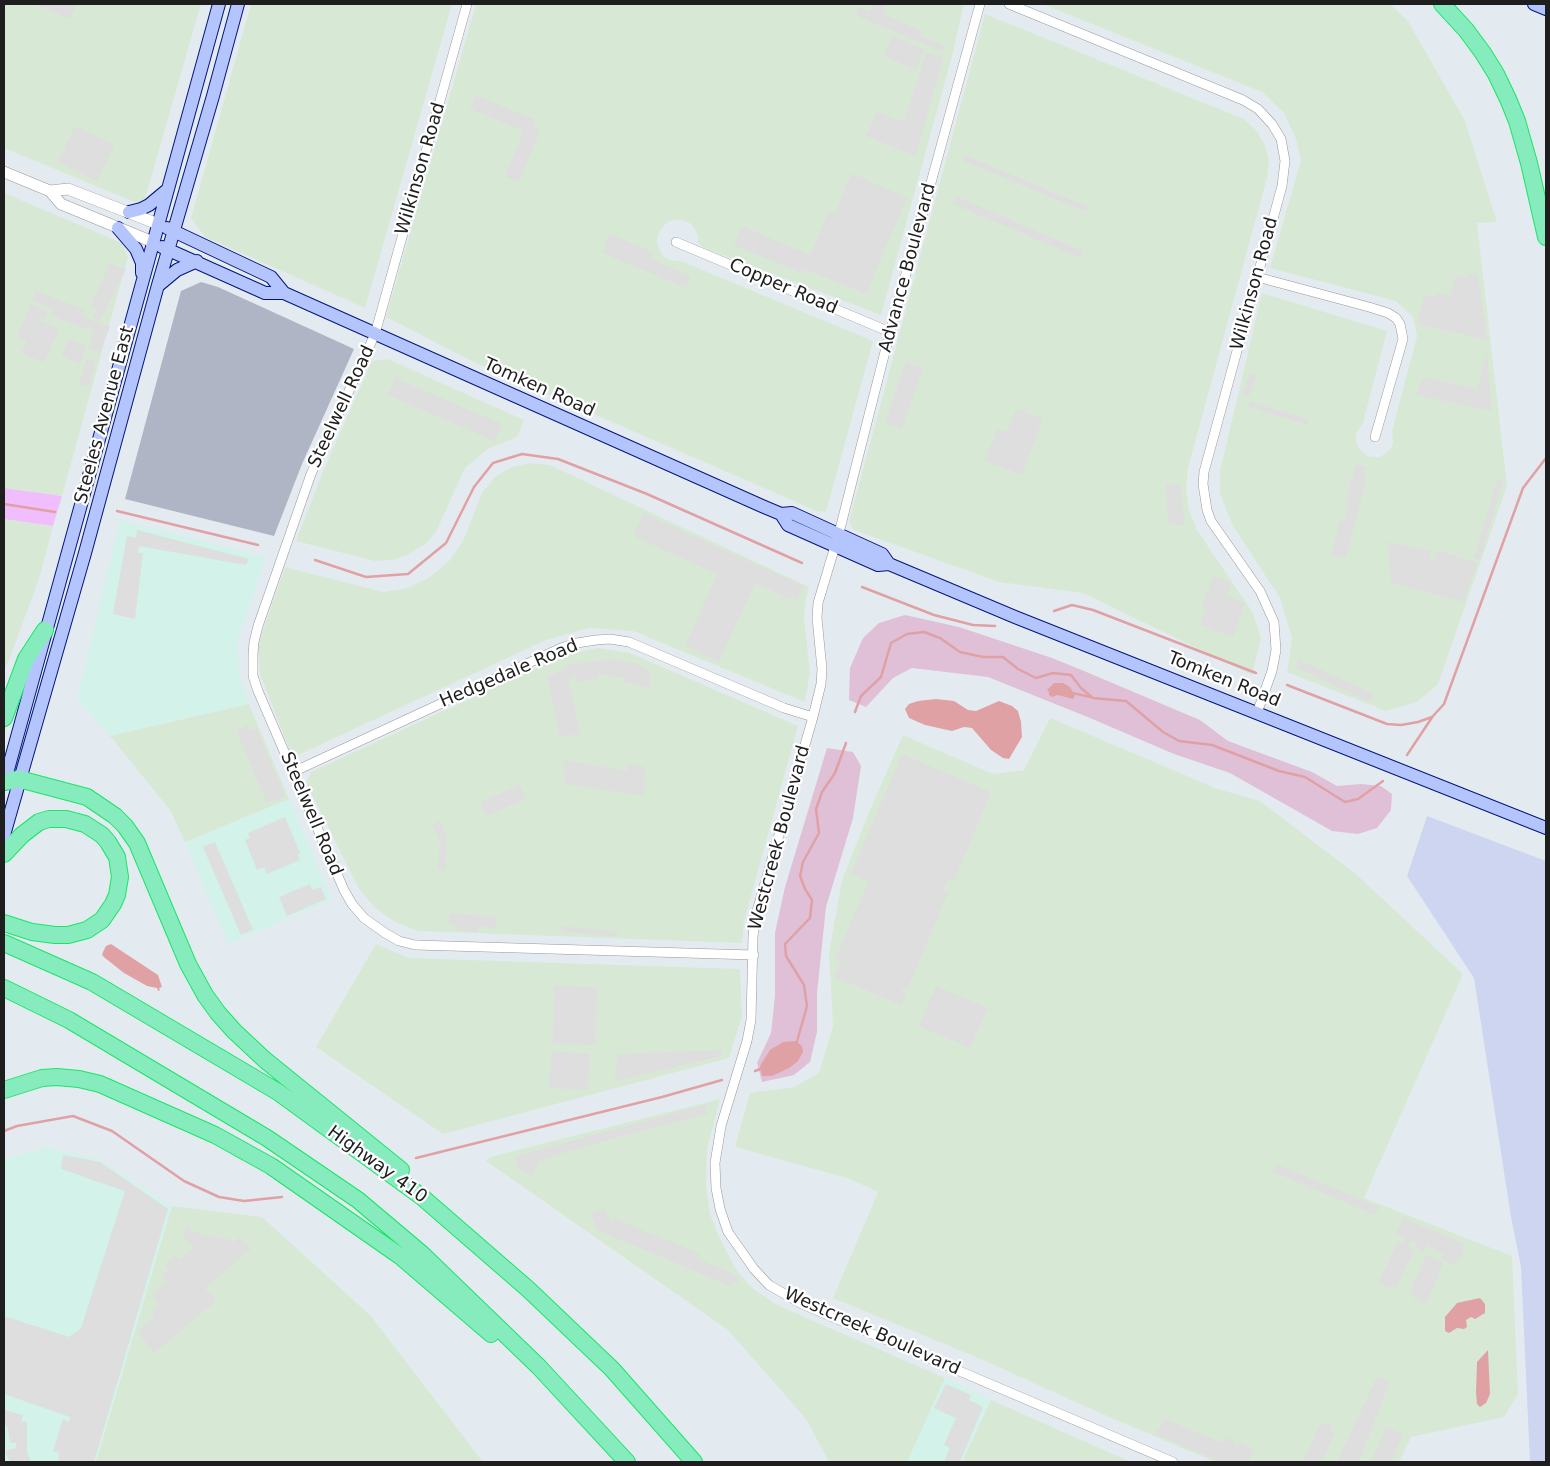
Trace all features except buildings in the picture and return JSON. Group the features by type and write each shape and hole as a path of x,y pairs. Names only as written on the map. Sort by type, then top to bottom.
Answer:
{"highway":[{"path":"1442,4 1484,53 1508,99 1517,121 1546,237"},
{"path":"4,718 26,659 45,630"},
{"path":"9,782 87,798 115,816 125,826 136,844 188,964 218,1013 265,1060 409,1176 422,1197"},
{"path":"4,854 22,835 40,822 49,819 66,818 85,824 108,842 117,857 120,877 117,895 107,914 96,925 82,932 55,935 32,932 4,923"},
{"name":"Highway 410","path":"4,943 92,982 278,1092 422,1197 528,1289 612,1369 694,1462"},
{"path":"4,988 69,1020 267,1138 358,1200 422,1254 540,1367 627,1462"},
{"path":"4,1000 69,1020"},
{"path":"4,1090 42,1078 57,1077 100,1084 215,1135 271,1166 400,1256 516,1356 540,1367"}],"main road":[{"name":"Steeles Avenue East","path":"4,835 9,782 45,630 219,4"},
{"name":"Steeles Avenue East","path":"9,782 85,553 158,285 238,4"},
{"path":"1534,4 1546,9"},
{"path":"129,212 149,205 167,190"},
{"name":"Tomken Road","path":"158,224 271,277 284,293"},
{"path":"118,228 136,249 142,263 142,280"},
{"name":"Tomken Road","path":"153,242 266,293 284,293 561,418 781,514 792,513 837,540 882,554 889,564 1015,617 1546,828"},
{"path":"158,285 177,270 196,261"}],"street":[{"name":"Wilkinson Road","path":"375,334 467,4"},
{"name":"Advance Boulevard","path":"837,540 890,332 980,4"},
{"name":"Wilkinson Road","path":"1009,4 1243,100 1258,109 1272,124 1281,139 1285,161 1284,174 1275,214 1204,472 1203,484 1207,510 1211,521 1260,591 1274,622 1276,650 1272,671 1258,713"},
{"path":"4,172 50,191 61,204 153,242"},
{"path":"50,191 68,189 158,224"},
{"name":"Copper Road","path":"676,242 890,332"},
{"path":"1257,277 1369,307 1388,313 1396,318 1400,324 1403,339 1374,436"},
{"name":"Steelwell Road","path":"375,334 311,474 258,626 252,655 253,676 258,690 344,890 352,904 364,918 399,941 415,945 754,955"},
{"name":"Westcreek Boulevard","path":"837,540 818,603 816,618 822,669 821,684 755,918 751,1020 747,1041 720,1126 715,1163 716,1188 720,1209 728,1232 754,1270 769,1285 802,1304 1173,1462"},
{"name":"Hedgedale Road","path":"293,772 577,642 610,639 637,645 784,708 813,717"}],"shaded area":[{"path":"4,4 201,4 145,199 137,203 4,148"},
{"path":"35,4 77,4 70,19"},
{"path":"251,4 452,4 365,308 205,237 191,218"},
{"path":"476,4 964,4 951,60 881,315 704,248 698,243 698,236 691,224 685,221 671,221 665,224 658,235 659,249 662,255 668,259 681,261 873,341 826,512 817,511 476,363 386,317"},
{"path":"872,4 887,4 883,14 923,31 921,36 946,46 943,52 855,15 859,7 869,11"},
{"path":"1042,4 1390,4 1408,21 1465,121 1497,222 1477,223 1507,486 1438,684 1417,702 1386,711 1287,672 1292,638 1280,598 1233,526 1220,494 1220,471 1262,293 1387,331 1363,423 1356,434 1358,447 1367,456 1373,457 1385,454 1393,444 1392,431 1417,336 1413,317 1396,301 1270,268 1301,160 1296,139 1284,113 1262,92"},
{"path":"985,14 1244,119 1256,130 1265,145 1269,161 1267,178 1188,468 1186,489 1189,510 1197,530 1253,613 1261,638 1252,675 1083,593 999,582 854,530 849,522"},
{"path":"892,36 925,50 916,70 884,56"},
{"path":"926,53 943,58 916,156 866,136 877,112 904,122"},
{"path":"476,95 536,120 533,128 540,131 519,182 505,176 524,131 470,109"},
{"path":"75,126 115,145 97,181 58,162"},
{"path":"965,155 1089,207 1086,212 963,161"},
{"path":"852,173 907,198 866,294 804,269 802,273 734,245 742,226 810,255 829,211 835,213"},
{"path":"4,193 122,243 128,257 62,496 4,488"},
{"path":"956,196 1083,251 1080,258 953,204"},
{"path":"610,234 653,252 651,259 691,276 686,288 602,253"},
{"path":"110,263 126,269 100,321 93,318 97,309 91,306"},
{"path":"1469,272 1478,275 1487,340 1417,323 1424,295 1436,297 1437,293 1451,296 1456,275 1467,278"},
{"path":"201,282 218,287 354,349 302,464 274,536 125,499 181,291"},
{"path":"36,291 84,309 82,316 110,327 100,352 89,348 93,333 89,325 87,329 52,316 54,309 32,301"},
{"path":"31,304 48,312 45,320 40,318 39,320 59,329 44,363 21,353 27,341 17,337"},
{"path":"69,339 87,346 80,364 61,356"},
{"path":"1487,352 1492,411 1416,395 1423,377 1477,389"},
{"path":"86,359 96,362 89,387 79,384"},
{"path":"388,359 524,420 517,437 489,448 465,468 436,532 424,545 409,554 393,560 375,561 296,541 322,474 372,361"},
{"path":"906,362 923,368 902,429 885,423"},
{"path":"1250,373 1257,375 1249,396 1242,394"},
{"path":"395,378 502,424 495,441 388,395"},
{"path":"1250,402 1309,419 1308,425 1248,407"},
{"path":"1016,409 1043,419 1022,475 984,461 997,429 1007,432"},
{"path":"531,463 550,465 809,587 804,618 810,672 805,702 633,631 589,628 546,640 296,756 290,751 260,674 258,649 285,567 383,592 407,588 430,577 449,561 463,541 483,491 496,476 512,467"},
{"path":"1356,464 1366,467 1364,475 1367,476 1346,558 1331,554 1340,521 1344,521 1349,501 1346,500"},
{"path":"1497,480 1503,481 1480,559 1474,558"},
{"path":"1166,483 1181,486 1185,526 1168,523"},
{"path":"4,488 62,496 53,526 4,519"},
{"path":"643,513 804,586 797,600 791,597 790,599 755,583 719,662 685,646 717,574 633,536"},
{"path":"4,519 53,526 40,576 4,670"},
{"path":"120,520 266,557 237,641 240,678 249,704 110,736 77,699"},
{"path":"137,530 249,559 246,565 139,546 138,553 143,553 135,619 113,614 127,536 136,538"},
{"path":"1388,542 1432,551 1429,560 1434,561 1438,550 1477,563 1464,602 1391,583"},
{"path":"1213,576 1232,583 1227,596 1245,603 1233,637 1200,625 1206,609 1202,607"},
{"path":"905,615 959,627 1052,658 1200,720 1228,741 1312,772 1337,786 1361,784 1381,786 1392,794 1391,810 1377,828 1358,834 1332,831 1230,773 1174,754 988,677 912,668 893,678 866,707 849,700 850,668 863,638 879,623"},
{"path":"598,648 630,653 798,726 744,922 742,943 418,931 395,922 375,908 359,889 306,783 311,772 567,654"},
{"path":"612,659 634,663 650,671 649,688 624,682 624,678 597,674 598,679 577,682 574,676 565,684 570,684 580,734 560,737 547,676 566,669 565,665"},
{"path":"1299,660 1374,694 1370,702 1296,668"},
{"path":"1054,683 1063,683 1070,687 1075,696 1073,699 1049,695 1047,690"},
{"path":"936,699 954,701 968,710 976,711 999,701 1012,706 1018,711 1022,737 1009,759 1003,758 991,750 972,728 964,727 952,731 925,725 909,718 905,709 909,704"},
{"path":"249,704 289,799 185,842 170,810 110,736"},
{"path":"1050,718 1218,789 1260,801 1356,874 1463,974 1364,1198 1512,1256 1518,1394 1504,1417 1411,1437 1399,1462 1215,1462 983,1360 833,1298 878,1192 847,1178 735,1147 750,1093 794,1087 819,1073 833,1026 829,953 842,880 903,735 993,774 1024,770"},
{"path":"248,725 251,731 257,729 285,796 267,803 236,731"},
{"path":"827,748 853,752 861,766 853,818 826,907 817,993 817,1032 810,1062 794,1075 762,1082 757,1063 771,1033 775,996 775,933 785,887"},
{"path":"902,754 991,792 954,881 948,879 943,889 948,893 907,990 901,989 901,991 907,994 901,1005 834,977 841,963 835,959 869,880 865,878 863,880 851,873"},
{"path":"563,760 626,771 628,763 645,767 644,796 565,784"},
{"path":"520,785 526,799 486,816 480,802"},
{"path":"289,799 332,900 228,944 185,842"},
{"path":"1427,816 1546,861 1546,1462 1530,1462 1521,1267 1511,1217 1474,978 1407,876"},
{"path":"285,817 300,853 298,855 300,860 267,874 264,867 257,870 245,840 250,838 248,833"},
{"path":"440,821 447,838 445,871 437,869 440,842 432,825"},
{"path":"215,842 253,930 241,935 203,847"},
{"path":"310,884 312,890 321,887 326,899 287,916 279,897"},
{"path":"449,913 497,917 496,928 478,926 478,932 455,930 455,925 448,924"},
{"path":"562,926 618,932 617,937 561,931"},
{"path":"111,944 158,975 162,987 159,988 160,990 158,991 157,988 147,986 124,973 105,958 102,955 103,952 106,946"},
{"path":"376,944 409,958 740,969 742,1016 729,1058 443,1134 316,1047"},
{"path":"554,986 597,987 595,1045 553,1044"},
{"path":"936,986 988,1008 970,1048 919,1026"},
{"path":"796,1041 802,1046 803,1052 798,1061 789,1068 772,1076 762,1076 760,1066 770,1050 783,1042"},
{"path":"721,1050 722,1056 615,1081 617,1054"},
{"path":"552,1051 590,1054 587,1090 549,1088"},
{"path":"720,1099 707,1150 706,1185 710,1214 735,1268 751,1287 777,1305 945,1378 907,1462 829,1462 806,1419 728,1330 486,1161 490,1157"},
{"path":"705,1105 708,1114 618,1137 540,1160 533,1175 518,1169 515,1156"},
{"path":"46,1147 100,1160 172,1206 96,1462 4,1462 4,1160"},
{"path":"63,1155 100,1162 168,1209 94,1462 58,1462 59,1453 53,1451 63,1419 69,1422 70,1417 4,1394 4,1316 69,1337 81,1328 125,1191 61,1169"},
{"path":"1277,1164 1379,1207 1375,1215 1273,1172"},
{"path":"172,1206 262,1217 370,1315 483,1462 96,1462"},
{"path":"604,1208 612,1223 615,1219 699,1253 697,1258 736,1275 740,1279 737,1283 732,1281 730,1286 597,1230 591,1213"},
{"path":"1403,1218 1464,1243 1461,1249 1464,1249 1461,1260 1458,1259 1455,1265 1441,1259 1443,1254 1427,1245 1424,1252 1415,1247 1418,1242 1411,1242 1408,1246 1414,1250 1397,1287 1392,1285 1390,1288 1383,1286 1384,1283 1379,1282 1398,1241 1402,1243 1404,1239 1396,1234"},
{"path":"188,1228 206,1236 228,1239 232,1243 240,1237 251,1249 205,1288 216,1301 154,1353 138,1332 155,1315 152,1311 158,1305 152,1296 166,1281 162,1276 169,1270 165,1265 175,1256 180,1260 193,1248 182,1234"},
{"path":"1426,1255 1444,1262 1426,1304 1414,1299 1415,1296 1410,1293"},
{"path":"1480,1298 1485,1304 1485,1313 1475,1319 1471,1317 1466,1320 1467,1327 1464,1329 1457,1328 1449,1333 1445,1331 1445,1317 1457,1303"},
{"path":"1488,1350 1490,1394 1486,1403 1480,1407 1477,1404 1476,1392 1477,1362"},
{"path":"1377,1377 1390,1381 1359,1462 1337,1462"},
{"path":"945,1378 991,1400 962,1462 907,1462"},
{"path":"946,1384 971,1395 969,1400 983,1407 960,1462 944,1462 950,1448 944,1445 956,1418 934,1408"},
{"path":"991,1400 1131,1462 962,1462"},
{"path":"4,1410 23,1415 21,1422 27,1422 27,1452 31,1462 10,1462 5,1451 16,1448 16,1443 10,1443 8,1428 4,1422"},
{"path":"1165,1419 1223,1443 1226,1437 1236,1442 1235,1446 1237,1447 1240,1443 1254,1449 1248,1462 1221,1462 1155,1434"},
{"path":"1325,1422 1331,1425 1329,1429 1335,1432 1322,1462 1303,1462 1320,1424 1323,1426"},
{"path":"1386,1427 1403,1434 1392,1462 1371,1462"}],"waterway":[{"path":"315,560 366,577 408,574 446,543 474,487 493,463 522,454 558,459 647,494 802,563"},
{"path":"1407,755 1433,716 1444,704 1523,488 1546,458"},
{"path":"4,504 55,512"},
{"path":"117,511 258,545"},
{"path":"862,587 934,615 973,625 995,626"},
{"path":"1054,611 1072,605 1093,610 1256,673"},
{"path":"855,712 861,696 881,677 891,643 907,634 924,632 940,638 960,652 983,657 1003,657 1018,669 1036,678 1053,673 1071,675 1081,688 1093,698 1126,701 1163,732 1179,741 1212,745 1279,771 1305,777 1345,802 1358,799 1383,781"},
{"path":"1287,685 1387,724 1401,725 1432,717"},
{"path":"1072,693 1091,697"},
{"path":"796,1045 807,1006 804,985 786,956 785,944 810,918 812,900 800,876 803,862 819,833 816,809 822,792 835,773 846,743"},
{"path":"755,1071 763,1068"},
{"path":"416,1158 662,1097 722,1080"},
{"path":"4,1131 17,1126 73,1116 112,1131 184,1181 219,1197 244,1201 282,1197"}]}
